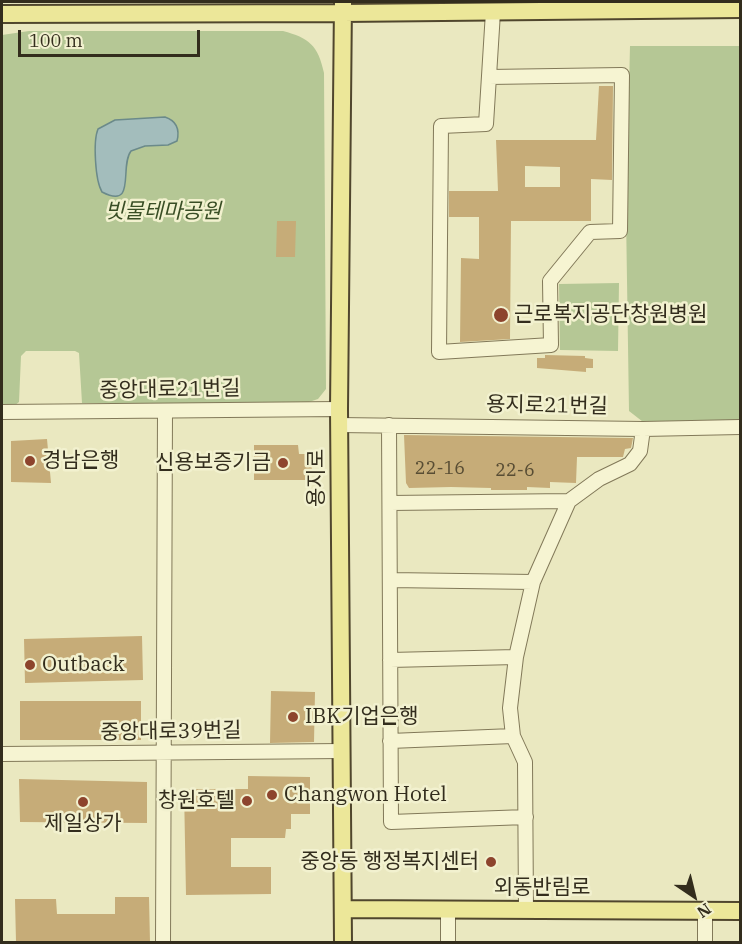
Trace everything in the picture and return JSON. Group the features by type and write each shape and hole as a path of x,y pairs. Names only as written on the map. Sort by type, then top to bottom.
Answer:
{"main road":[{"path":"2,14 343,7 493,12 741,9"},
{"name":"용지로","path":"343,7 339,417 343,942"},
{"name":"외동반림로","path":"343,909 741,911"}],"street":[{"path":"489,77 622,75 621,231 590,232 550,281 550,345 439,352 441,126 486,124 493,12"},
{"path":"164,942 165,411"},
{"name":"중앙대로21번길","path":"2,412 165,411 339,417"},
{"name":"용지로21번길","path":"339,417 389,425 643,429 741,426"},
{"path":"389,425 391,822 526,817"},
{"path":"526,910 525,762 513,736 510,708 516,657 532,582 569,501 599,479 630,464 640,452 643,429"},
{"path":"390,503 569,501"},
{"path":"390,580 532,582"},
{"path":"390,660 516,657"},
{"path":"390,741 513,736"},
{"name":"중앙대로39번길","path":"2,754 342,751"},
{"path":"448,910 448,942"},
{"path":"705,910 705,942"}],"green space":[{"name":"빗물테마공원","path":"29,31 283,31 306,40 315,49 324,73 326,389 318,399 306,403 82,403 79,353 75,351 26,351 21,356 19,402 14,406 2,406 2,35"},
{"path":"630,46 740,46 740,423 647,425 629,411 626,215"},
{"path":"619,283 618,351 560,350 559,284"}],"water":[{"path":"165,117 177,126 177,141 168,145 145,146 131,151 123,191 120,195 113,196 102,192 96,160 98,129 115,120"}],"building":[{"path":"599,86 613,86 612,180 591,179 591,221 511,221 510,339 460,342 461,258 479,259 479,217 449,217 449,191 498,191 496,140 596,140","holes":["525,166 560,167 560,187 525,187"]},
{"path":"277,221 296,221 295,257 276,257"},
{"path":"545,355 585,356 585,358 593,359 593,368 586,368 586,372 537,368 537,358 545,358"},
{"path":"404,435 633,438 631,448 625,449 623,457 577,457 576,483 550,482 550,488 491,490 491,488 451,487 409,488 406,483"},
{"name":"경남은행","path":"47,439 51,483 11,482 11,441"},
{"name":"신용보증기금","path":"254,445 298,445 299,454 311,454 312,471 309,472 309,480 254,480"},
{"path":"142,636 143,680 25,683 24,639"},
{"name":"IBK기업은행","path":"271,691 315,692 314,742 270,743"},
{"path":"20,701 141,701 141,740 20,740"},
{"name":"창원호텔","path":"248,776 310,777 310,814 291,814 291,829 286,829 285,838 231,838 231,867 271,867 271,894 186,895 184,789 248,789"},
{"name":"제일상가","path":"19,779 147,782 147,823 20,822"},
{"path":"115,897 149,897 150,942 16,942 15,899 56,899 57,914 115,914"}],"place":[{"name":"근로복지공단창원병원","path":"501,315"},
{"name":"경남은행","path":"30,461"},
{"name":"신용보증기금","path":"283,463"},
{"name":"Outback","path":"30,665"},
{"name":"IBK기업은행","path":"293,717"},
{"name":"Changwon Hotel","path":"272,795"},
{"name":"창원호텔","path":"247,801"},
{"name":"제일상가","path":"83,802"},
{"name":"중앙동 행정복지센터","path":"491,862"}]}
